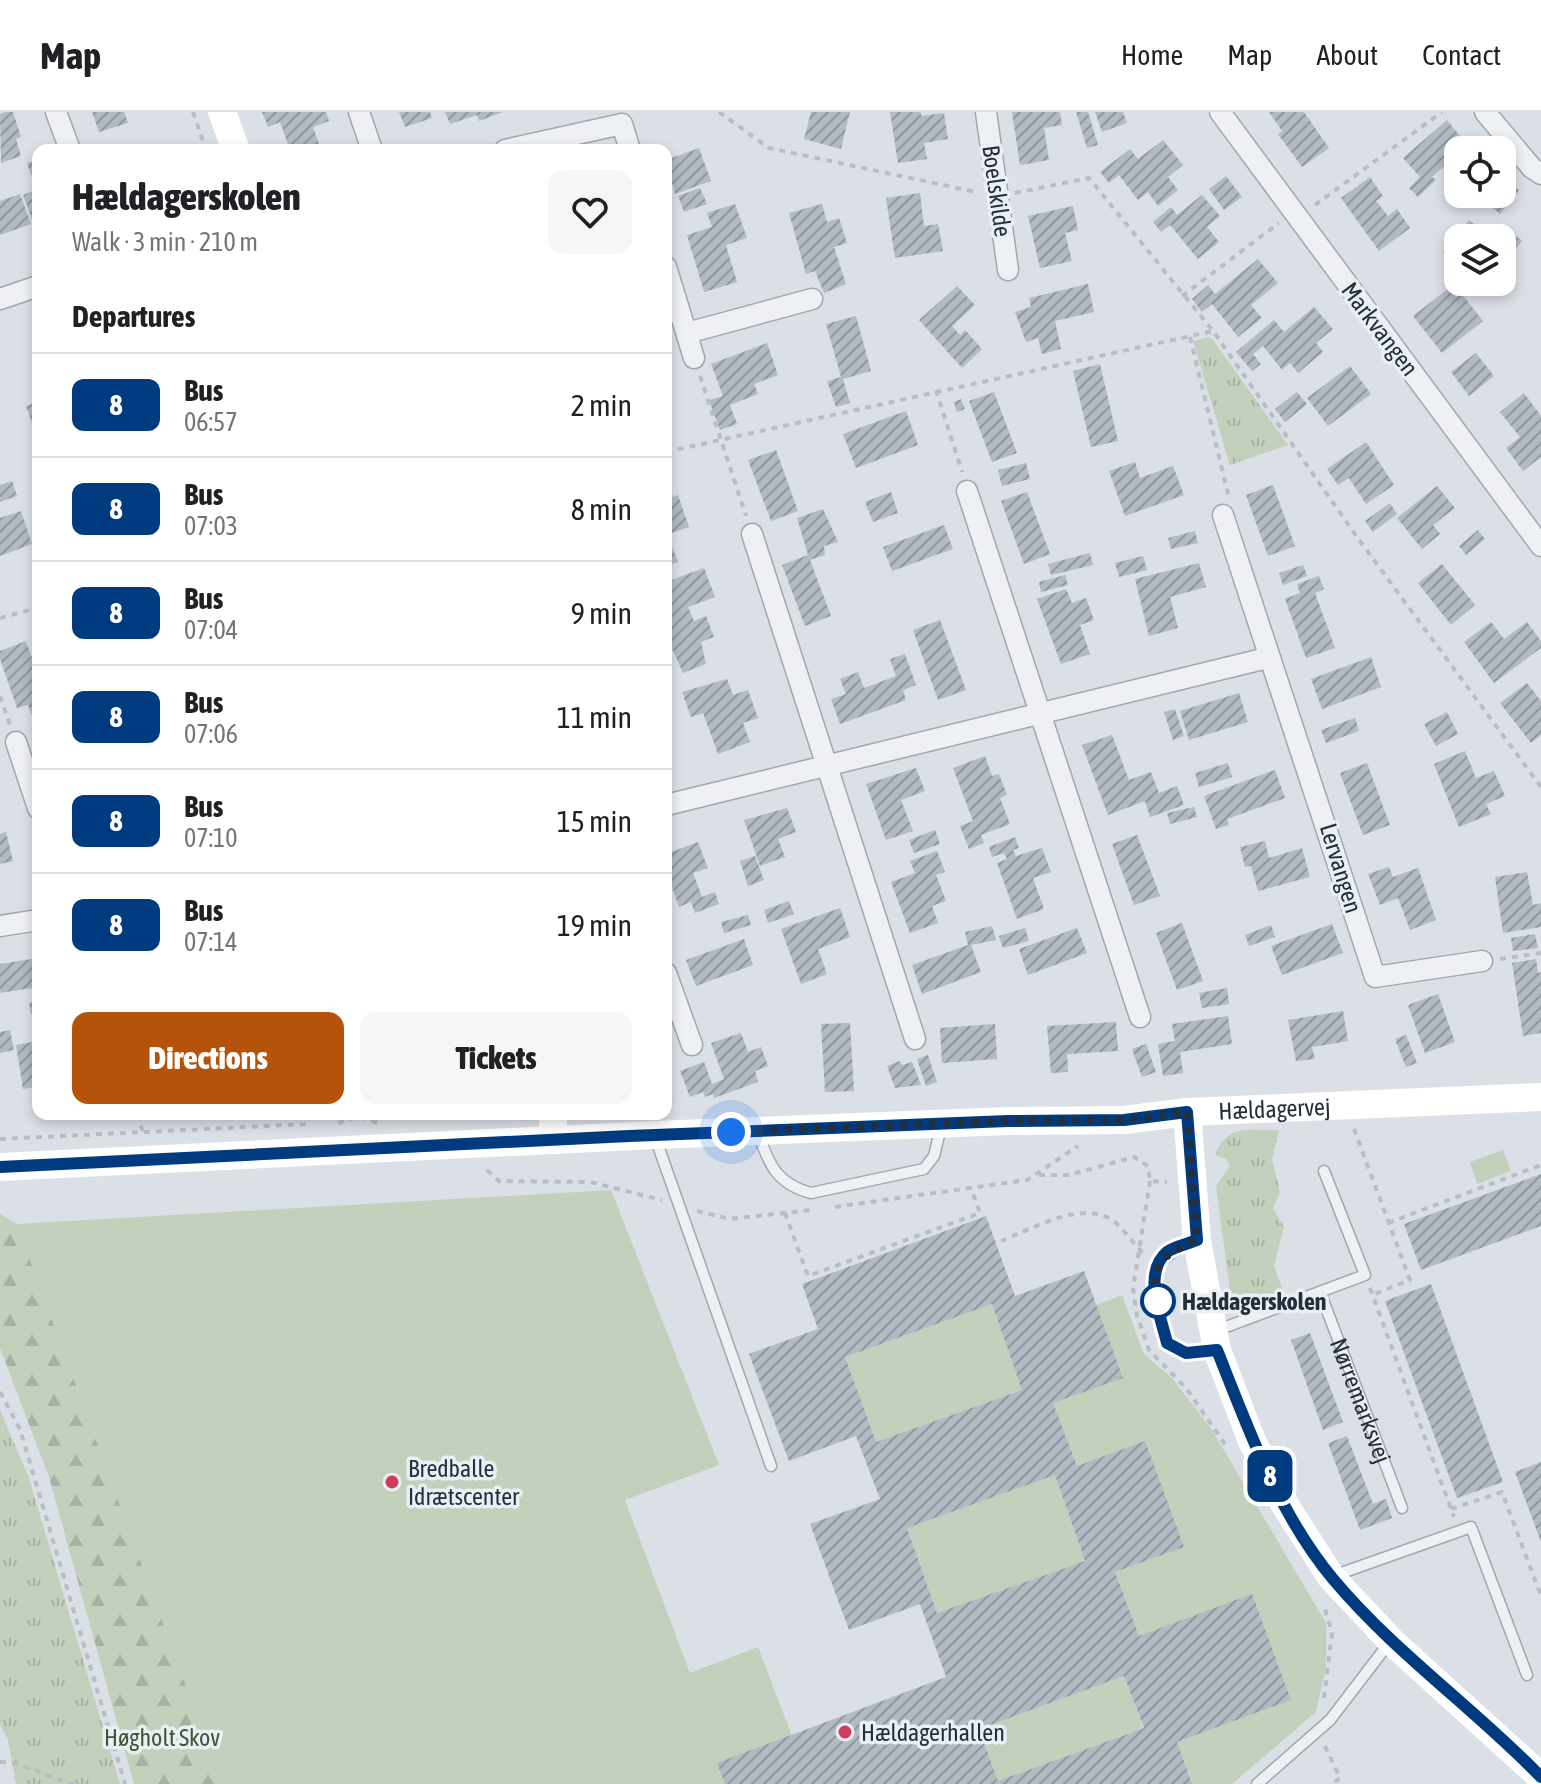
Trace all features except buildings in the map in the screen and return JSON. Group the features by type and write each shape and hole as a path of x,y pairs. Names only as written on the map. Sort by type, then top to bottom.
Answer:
{"street":[{"path":"56,112 68,144"},
{"path":"222,112 234,144"},
{"path":"359,112 370,144"},
{"name":"Boelskilde","path":"986,112 1008,270"},
{"name":"Markvangen","path":"1220,112 1541,546"},
{"path":"1485,112 1532,168 1541,174"},
{"path":"532,144 622,124 628,144"},
{"path":"672,286 694,358"},
{"path":"0,299 32,288"},
{"path":"687,333 812,299"},
{"path":"967,491 1140,1017"},
{"name":"Lervangen","path":"1223,515 1267,658 1305,757 1375,977 1482,961"},
{"path":"752,534 915,1039"},
{"path":"672,804 1267,658"},
{"path":"16,742 32,790"},
{"path":"0,926 32,921"},
{"path":"672,990 692,1045"},
{"name":"Hældagervej","path":"0,1167 553,1127 654,1135 1124,1120 1187,1112 1541,1097"},
{"path":"1187,1112 1197,1240 1215,1341 1252,1441 1285,1505 1331,1577 1391,1641 1541,1777"}],"lane":[{"path":"757,1131 778,1178 793,1188 811,1193 924,1169 934,1156 942,1124"},
{"path":"654,1135 771,1466"},
{"path":"1197,1240 1168,1252 1157,1266 1154,1287 1167,1343 1186,1353 1365,1275 1324,1171"},
{"name":"Nørremarksvej","path":"1320,1292 1402,1508"},
{"path":"1331,1577 1471,1527 1527,1675"},
{"path":"1257,1784 1319,1731 1391,1641"}],"path":[{"path":"193,112 204,144"},
{"path":"719,112 769,148 998,196 1089,178 1213,331 1357,537 1541,787"},
{"path":"1319,203 1442,112"},
{"path":"1182,296 1276,224 1296,216"},
{"path":"672,451 1213,331"},
{"path":"1190,337 1230,502 1223,515"},
{"path":"694,358 752,534"},
{"path":"936,390 967,491"},
{"path":"0,618 32,610"},
{"path":"0,696 16,742"},
{"path":"1482,961 1541,953"},
{"name":"Hældagervej","path":"1352,1105 1352,1121 1410,1280 1372,1295"},
{"path":"139,1120 143,1132"},
{"path":"326,1124 350,1120"},
{"path":"0,1139 311,1124"},
{"path":"1039,1175 1069,1175 1134,1157 1148,1166 1150,1181 1133,1289 1137,1316 1149,1350 1186,1388 1231,1455"},
{"path":"1388,1223 1541,1165"},
{"path":"1150,1181 1194,1179"},
{"path":"785,1213 808,1276 980,1213 971,1188"},
{"path":"1001,1241 1086,1213 1104,1215 1157,1266"},
{"name":"Nørremarksvej","path":"1365,1275 1459,1532"},
{"path":"0,1392 20,1429 125,1784"},
{"path":"1451,1509 1502,1492 1541,1596"},
{"path":"1321,1706 1327,1693 1332,1633 1322,1604"},
{"path":"1319,1731 1340,1778 1332,1784"},
{"path":"0,1762 20,1762 53,1779 76,1784"}],"green space":[{"path":"1209,337 1288,445 1230,465 1193,341"},
{"path":"1279,1130 1272,1159 1280,1192 1273,1208 1284,1227 1274,1265 1285,1297 1247,1312 1237,1300 1231,1299 1216,1186 1230,1166 1226,1159 1215,1155 1220,1145 1233,1133"},
{"path":"1503,1150 1511,1171 1477,1184 1470,1162"},
{"name":"Bredballe Idrætscenter","path":"611,1190 719,1465 625,1500 690,1673 758,1647 792,1736 880,1702 910,1784 222,1784 17,1224"},
{"name":"Høgholt Skov","path":"0,1214 17,1224 222,1784 134,1784 49,1477 0,1348"},
{"path":"1122,1295 1144,1354 1171,1377 1212,1430 1326,1623 1326,1667 1316,1712 1232,1784 1192,1784 1177,1742 1291,1700 1252,1595 1139,1636 1115,1572 1183,1547 1077,1466 1053,1403 1123,1377 1096,1305"},
{"path":"992,1304 1022,1390 876,1442 845,1357"},
{"path":"0,1410 29,1478 120,1784 16,1784 8,1740 0,1725"},
{"path":"1055,1475 1085,1561 937,1613 907,1528"},
{"path":"1124,1676 1143,1728 998,1781 979,1729"}],"bus line":[{"name":"8","path":"0,1167 629,1136 1008,1121 1124,1120 1187,1112 1197,1240 1168,1252 1157,1266 1154,1287 1167,1343 1186,1353 1217,1350 1252,1441 1285,1505 1331,1577 1391,1641 1541,1777"}],"place":[{"name":"Hældagerskolen","path":"1158,1301"},
{"name":"Bredballe Idrætscenter","path":"392,1482"},
{"name":"Hældagerhallen","path":"845,1732"}],"route":[{"path":"731,1132 1008,1121 1124,1120 1187,1112 1197,1240 1168,1252 1157,1266 1154,1287 1161,1315 1158,1301"}]}
